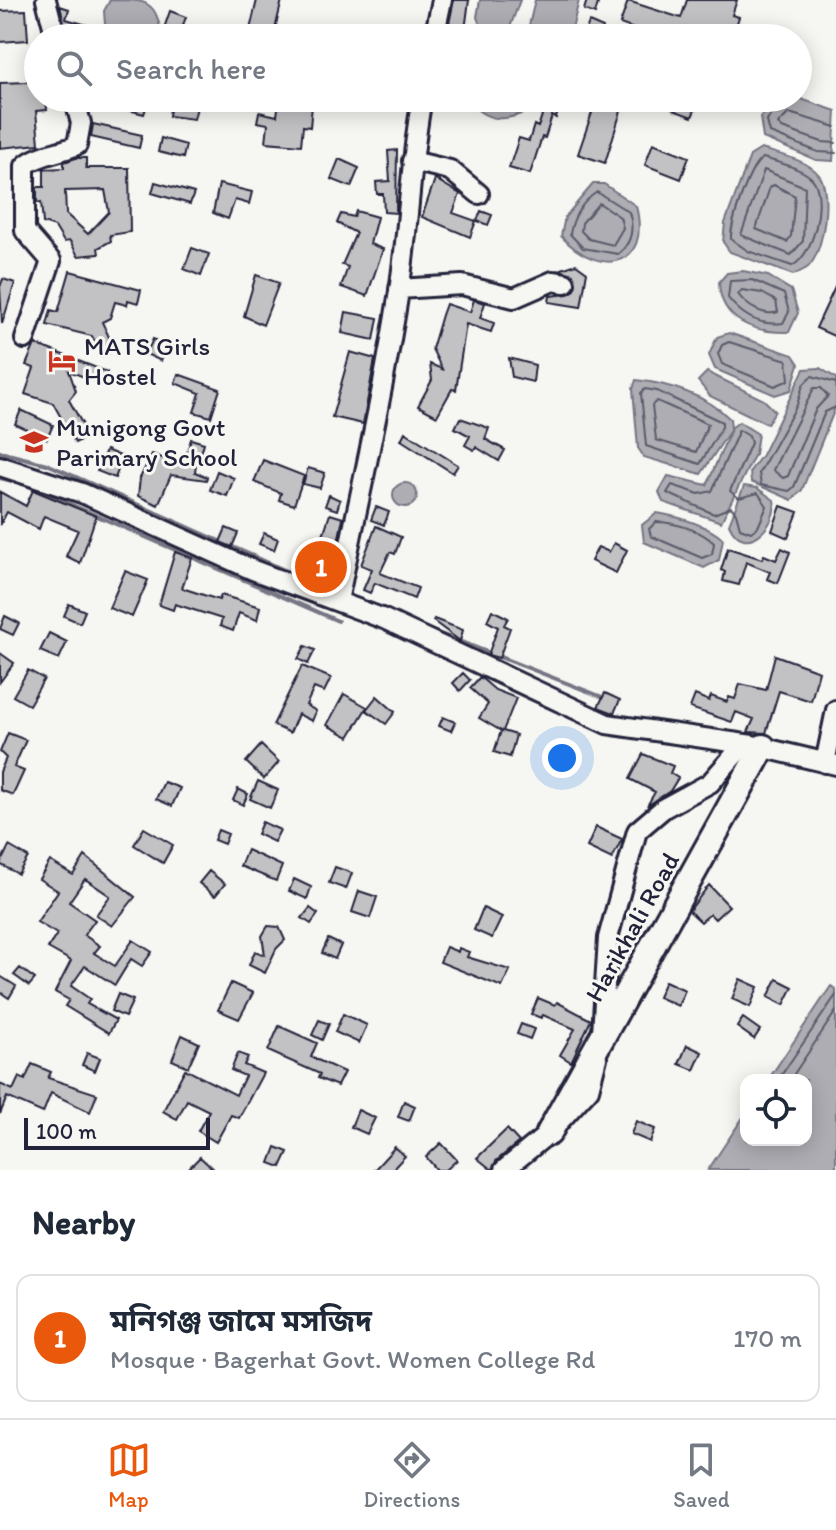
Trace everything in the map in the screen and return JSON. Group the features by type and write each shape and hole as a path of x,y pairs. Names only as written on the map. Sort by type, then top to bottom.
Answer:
{"main road":[{"name":"Harikhali Road","path":"549,1133 758,746"}],"street":[{"path":"46,0 52,24"},
{"path":"437,24 442,0"},
{"path":"25,339 51,261 25,231 25,166 33,159 57,155 77,145 81,123 78,112"},
{"path":"338,601 379,407 399,289 420,112"},
{"path":"412,161 450,170 479,194"},
{"path":"399,289 462,285 514,298 553,281 565,283"},
{"path":"0,466 82,493 253,570 338,601 492,668 607,724 758,746 831,764 836,710"},
{"path":"504,1170 549,1133 589,1089 603,1030 608,938 637,831 664,808 710,783 744,744 758,746"}],"water":[{"path":"110,0 142,2 153,9 160,24 105,24 104,11"},
{"path":"480,0 520,0 511,24 480,24 477,17"},
{"path":"535,0 579,0 573,24 529,24"},
{"path":"812,103 836,111 833,161 816,160 763,138 760,117 764,112 812,112"},
{"path":"480,112 524,112 505,118"},
{"path":"761,149 808,165 823,183 826,207 819,248 809,266 793,275 730,252 723,242 725,223 750,156"},
{"path":"593,184 604,184 636,206 639,227 636,243 629,254 618,260 591,258 561,236 565,217"},
{"path":"743,271 768,276 791,290 798,313 789,332 752,327 732,315 725,306 719,282 727,273"},
{"path":"729,333 793,355 799,364 791,390 775,395 715,369 709,355 717,337"},
{"path":"820,368 836,378 836,406 802,490 792,500 751,482 750,471 762,455 804,369"},
{"path":"707,372 764,400 775,411 767,424 710,396 698,381"},
{"path":"636,380 661,384 699,397 730,419 731,428 739,422 758,434 755,454 721,522 663,502 659,492 668,476 707,485 731,429 701,474 644,457 638,448 633,389"},
{"path":"405,483 416,490 417,495 410,506 405,507 394,500 393,495 400,484"},
{"path":"744,486 757,488 774,500 771,520 759,535 751,539 735,534 729,524"},
{"path":"657,513 692,522 723,539 719,560 704,568 644,542 642,525"},
{"path":"831,986 836,989 836,1170 708,1170 740,1122 740,1146 812,1146 812,1074 772,1074"}],"building":[{"path":"257,0 282,0 276,24 251,24"},
{"path":"454,0 469,0 466,24 449,24"},
{"path":"587,0 599,0 595,14 584,10"},
{"path":"687,0 737,0 732,15 739,17 737,24 620,24 628,1 681,18"},
{"path":"60,6 69,9 66,19 84,24 64,24"},
{"path":"26,10 24,40 0,42 0,11"},
{"path":"170,11 186,17 183,24 165,24"},
{"path":"24,82 24,112 36,112 39,144 0,148 0,83"},
{"path":"170,112 196,112 194,119 169,116"},
{"path":"259,112 277,116 278,112 311,112 310,127 303,126 301,145 266,142 268,124 257,122"},
{"path":"543,112 558,112 556,118 552,116 545,138 542,137 530,174 509,168 519,138 529,141 534,125 538,127"},
{"path":"592,112 621,112 605,163 578,154"},
{"path":"93,124 142,135 139,148 91,137"},
{"path":"161,138 186,145 183,158 158,152"},
{"path":"653,143 689,157 681,179 645,165"},
{"path":"397,150 396,213 384,212 383,194 377,194 376,182 390,181 388,151"},
{"path":"86,158 86,168 129,168 130,232 110,235 111,241 98,248 99,254 78,256 70,241 64,242 55,227 43,223 41,202 37,203 37,187 44,187 44,169 64,168 64,162","holes":["105,190 109,212 88,234 66,214 65,191"]},
{"path":"339,159 359,168 351,187 331,179"},
{"path":"435,179 460,194 453,213 476,221 470,237 422,217"},
{"path":"155,182 194,193 190,204 152,193"},
{"path":"219,184 252,192 249,204 235,200 228,219 213,213"},
{"path":"356,211 377,217 370,244 383,249 367,296 341,287 348,267 342,265 356,233 337,223 341,214 354,217"},
{"path":"481,211 492,215 488,225 477,221"},
{"path":"192,248 209,254 201,276 184,269"},
{"path":"576,264 587,272 581,307 549,302 550,296 575,290 573,274 559,270"},
{"path":"70,271 141,290 138,303 128,300 127,305 115,302 110,318 102,322 115,350 103,356 92,336 47,325 51,310 58,312"},
{"path":"256,275 279,283 263,325 244,316"},
{"path":"3,279 15,283 2,324 0,287"},
{"path":"836,285 836,337 816,328"},
{"path":"474,300 485,303 480,318 494,323 491,332 466,324 456,390 452,389 437,416 418,406 432,380 430,364 442,369 432,349 442,315 446,304 470,312"},
{"path":"346,312 378,318 374,340 342,333"},
{"path":"153,339 168,346 161,361 146,354"},
{"path":"35,344 107,372 102,384 69,371 76,391 69,400 89,436 75,443 53,403 25,394 34,368 26,365"},
{"path":"350,352 375,359 363,424 332,417"},
{"path":"509,358 535,365 533,382 512,377"},
{"path":"178,374 220,389 211,417 194,412 200,393 175,383"},
{"path":"21,410 53,425 47,439 15,424"},
{"path":"460,418 489,428 485,439 505,450 499,461 476,447 474,450 465,445 470,436 455,428"},
{"path":"405,432 458,465 453,473 401,440"},
{"path":"191,439 204,443 200,457 197,456 195,472 207,477 206,480 171,475 158,505 138,496 140,478 152,454 183,466"},
{"path":"106,450 123,457 115,478 97,471"},
{"path":"263,460 304,476 294,505 279,500 281,493 254,482"},
{"path":"308,468 325,473 320,488 303,484"},
{"path":"217,471 234,478 227,496 210,490"},
{"path":"33,490 96,516 80,563 66,556 78,530 44,516 39,529 7,512 0,525 0,492 26,506"},
{"path":"329,495 340,500 337,510 325,506"},
{"path":"781,506 798,512 788,538 772,531"},
{"path":"376,507 389,512 384,525 371,520"},
{"path":"330,514 343,518 335,557 325,553 330,541 322,538"},
{"path":"376,526 401,537 395,554 390,552 380,573 418,588 414,599 375,583 370,593 363,590 372,569 361,565"},
{"path":"226,528 238,533 232,547 220,542"},
{"path":"264,533 278,539 274,550 259,544"},
{"path":"614,543 627,550 616,573 591,561 598,547 609,552"},
{"path":"728,548 762,559 764,555 776,560 782,548 790,552 778,583 767,579 770,572 746,562 739,585 723,581 725,572 721,570"},
{"path":"175,552 192,558 182,588 219,600 221,595 260,607 257,620 239,613 233,631 220,626 222,619 175,604 173,610 159,605"},
{"path":"125,571 148,580 132,617 109,608"},
{"path":"69,604 85,611 80,623 64,616"},
{"path":"492,610 508,618 504,625 510,628 499,658 488,655 498,627 487,621"},
{"path":"5,616 19,623 13,635 0,629"},
{"path":"433,621 463,630 460,641"},
{"path":"49,633 67,642 59,659 40,651"},
{"path":"305,646 315,650 308,664 298,659"},
{"path":"0,653 14,663 0,682"},
{"path":"775,655 819,671 811,701 779,691 766,733 748,732 754,719 736,712 732,722 690,708 695,695 709,701 711,696 727,702 729,697 735,699 740,684 766,690"},
{"path":"302,666 331,678 324,692 314,688 306,705 316,711 312,721 298,714 290,733 273,725"},
{"path":"28,670 44,679 29,705 13,696"},
{"path":"463,673 470,680 460,691 453,683"},
{"path":"480,677 495,690 516,698 503,731 516,735 510,757 494,752 501,731 479,718 488,704 470,688"},
{"path":"605,693 620,700 614,713 598,707"},
{"path":"344,694 367,707 349,737 327,725"},
{"path":"377,696 395,712 386,724 366,710"},
{"path":"443,717 455,722 451,731 439,726"},
{"path":"8,733 26,740 14,767 24,771 13,795 0,790 0,772 6,758 0,752"},
{"path":"261,745 279,762 264,779 246,762"},
{"path":"643,754 673,766 670,773 678,778 670,791 647,806 655,792 630,779"},
{"path":"258,781 278,790 270,808 250,799"},
{"path":"164,782 180,788 172,806 156,799"},
{"path":"238,789 248,794 243,805 233,800"},
{"path":"262,822 280,830 274,842 257,834"},
{"path":"596,827 622,839 612,859 587,847"},
{"path":"144,828 173,845 163,863 134,845"},
{"path":"218,830 228,834 224,844 214,840"},
{"path":"9,846 28,857 18,874 0,864"},
{"path":"247,850 282,866 276,881 240,866"},
{"path":"85,856 135,897 112,926 96,915 110,896 85,879 69,902 95,920 84,935 100,946 94,953 115,966 133,940 152,952 142,966 131,959 115,985 85,966 71,986 90,999 87,1004 116,1020 109,1033 65,1006 69,1000 55,992 71,961 48,948 57,934 37,922 58,891 39,879 50,861 73,875"},
{"path":"335,867 352,873 346,889 329,883"},
{"path":"209,871 225,884 215,896 199,883"},
{"path":"294,879 311,887 307,899 289,891"},
{"path":"709,885 729,906 715,919 710,914 701,922 689,911"},
{"path":"359,891 377,897 370,918 352,912"},
{"path":"310,908 318,914 311,924 302,918"},
{"path":"483,908 502,917 492,938 474,930"},
{"path":"268,926 279,927 285,940 276,949 265,973 249,965 255,951 265,955 262,936"},
{"path":"328,939 341,945 335,959 322,953"},
{"path":"446,947 458,952 459,948 469,952 467,957 510,970 502,987 440,962"},
{"path":"20,968 35,979 29,986 14,975"},
{"path":"0,976 16,986 9,998 0,992"},
{"path":"740,979 758,987 750,1007 732,999"},
{"path":"777,979 793,987 784,1005 768,997"},
{"path":"665,981 685,990 678,1006 658,997"},
{"path":"231,983 253,993 239,1019 218,1010"},
{"path":"118,994 133,1000 125,1017 111,1011"},
{"path":"538,998 555,1005 557,1002 591,1020 571,1062 560,1055 575,1029 543,1015 541,1018 531,1014"},
{"path":"343,1014 367,1025 359,1043 335,1032"},
{"path":"743,1018 760,1030 754,1039 737,1027"},
{"path":"319,1020 329,1024 322,1040 312,1035"},
{"path":"521,1024 534,1029 530,1039 517,1034"},
{"path":"279,1026 317,1043 311,1057 344,1072 337,1086 318,1078 320,1074 268,1051"},
{"path":"182,1035 199,1043 188,1067 172,1060"},
{"path":"687,1045 702,1052 694,1070 679,1064"},
{"path":"87,1053 100,1058 95,1071 82,1065"},
{"path":"238,1053 248,1057 244,1065 263,1073 239,1118 231,1115 216,1142 198,1131 209,1111 187,1100 177,1119 163,1111 185,1069 236,1095 245,1076 231,1070"},
{"path":"32,1064 51,1072 48,1078 97,1094 90,1112 51,1093 43,1113 7,1097 0,1114 0,1084 13,1090 19,1077 25,1080"},
{"path":"404,1101 415,1106 409,1121 398,1117"},
{"path":"358,1110 375,1118 367,1134 351,1127"},
{"path":"636,1121 655,1129 650,1142 631,1134"},
{"path":"507,1129 519,1142 496,1161 492,1170 477,1158"},
{"path":"441,1143 457,1160 446,1170 437,1170 426,1157"},
{"path":"276,1147 288,1152 281,1167 270,1163"},
{"path":"395,1147 405,1156 392,1170 374,1170"},
{"path":"200,1157 214,1170 187,1170"}],"waterway":[{"path":"0,452 47,464 318,585"},
{"path":"0,478 24,484 338,621"},
{"path":"415,624 605,698"}],"place":[{"name":"MATS Girls Hostel","path":"62,361"},
{"name":"Munigong Govt Parimary School","path":"34,442"},
{"name":"মনিগঞ্জ জামে মসজিদ","path":"321,567"}]}
